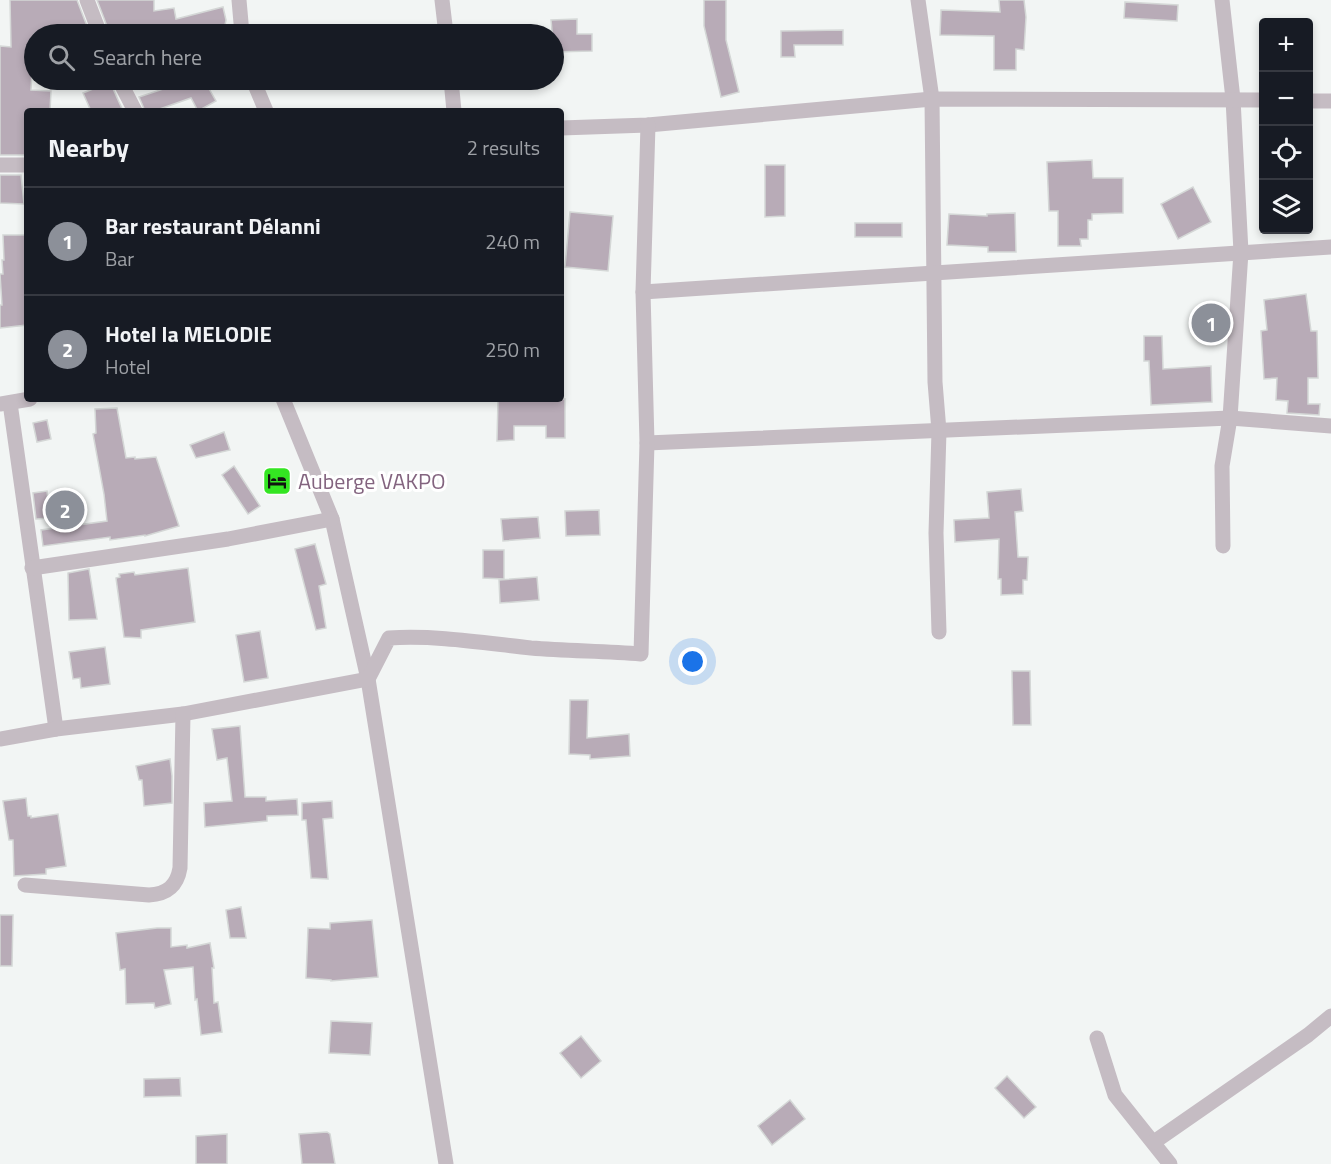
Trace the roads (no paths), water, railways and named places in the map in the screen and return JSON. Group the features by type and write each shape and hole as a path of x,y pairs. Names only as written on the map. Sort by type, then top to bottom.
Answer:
{"street":[{"path":"87,0 96,24"},
{"path":"239,0 241,24"},
{"path":"442,0 445,24"},
{"path":"918,0 932,99 934,382 939,431 936,532 939,632"},
{"path":"1222,0 1233,99 1241,252 1230,418 1222,466 1223,546"},
{"path":"124,90 133,108"},
{"path":"257,90 265,108"},
{"path":"452,90 454,108"},
{"path":"564,128 648,125 932,99 1259,100"},
{"path":"1313,101 1331,101"},
{"path":"368,679 389,638 414,637 641,654 647,443 643,292 648,125"},
{"path":"0,165 24,165"},
{"path":"643,292 1331,248"},
{"path":"24,400 5,404 56,729"},
{"path":"284,402 332,519 368,679 446,1164"},
{"path":"647,443 1230,418 1331,426"},
{"path":"32,568 228,539 332,519"},
{"path":"0,739 56,729 183,714 368,679"},
{"path":"25,885 149,895 161,894 170,889 178,878 180,868 183,714"},
{"path":"1154,1142 1308,1035 1331,1016"},
{"path":"1097,1038 1115,1095 1170,1164"}],"place":[{"name":"Bar restaurant Délanni","path":"1211,323"},
{"name":"Auberge VAKPO","path":"277,481"},
{"name":"Hotel la MELODIE","path":"65,510"}]}
